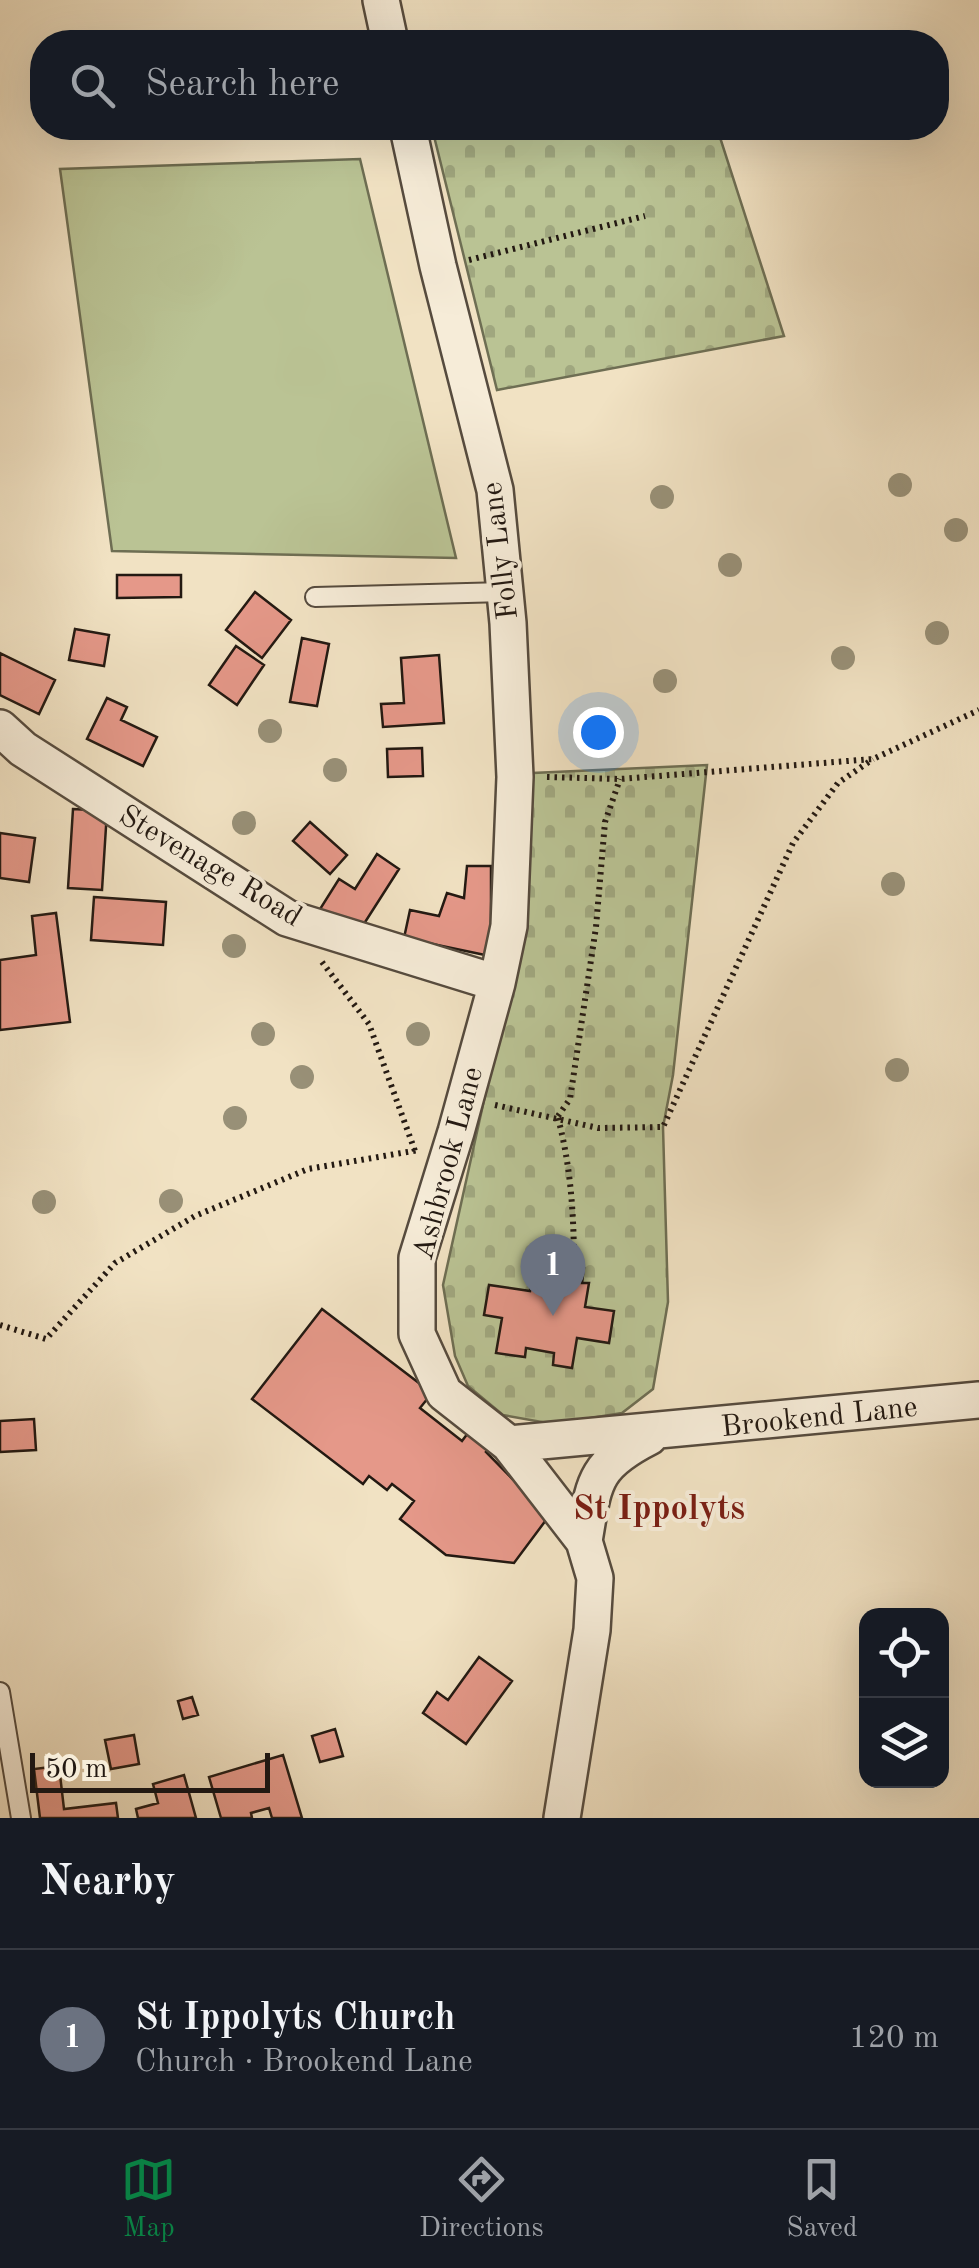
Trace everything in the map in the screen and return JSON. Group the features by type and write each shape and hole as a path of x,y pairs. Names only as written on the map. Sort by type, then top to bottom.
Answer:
{"street":[{"path":"380,0 387,30"},
{"name":"Folly Lane","path":"411,140 494,490 515,777 509,926 497,983"},
{"name":"Stevenage Road","path":"0,728 23,749 287,918 497,983"},
{"name":"Ashbrook Lane","path":"497,983 417,1258 417,1334 444,1393 509,1444 584,1542 595,1578 592,1630 562,1818"},
{"name":"Brookend Lane","path":"509,1444 979,1400"},
{"name":"Brookend Lane","path":"584,1542 594,1483 615,1454 658,1432"}],"lane":[{"path":"315,597 504,592"},
{"path":"0,1692 21,1818"}],"path":[{"path":"438,266 645,216"},
{"path":"466,1094 486,1103 598,1128 664,1127 793,843 838,783 874,759 979,710"},
{"path":"515,777 620,778 874,759"},
{"path":"574,1266 574,1212 558,1116 570,1099 596,927 605,822 620,778"},
{"path":"287,918 369,1024 415,1152"},
{"path":"0,1326 46,1339 115,1263 195,1216 308,1169 415,1152 456,1132"}],"green space":[{"path":"435,140 721,140 784,336 497,390"},
{"path":"360,159 456,558 112,551 60,169"},
{"path":"707,765 673,1075 663,1127 668,1302 653,1389 622,1413 553,1424 503,1415 468,1386 455,1356 443,1285 522,929 533,773"}],"building":[{"path":"117,575 181,575 181,597 117,598"},
{"path":"255,592 291,620 262,658 226,630"},
{"path":"75,629 109,635 104,666 69,660"},
{"path":"302,638 329,644 317,706 290,702"},
{"path":"236,646 264,665 237,705 209,685"},
{"path":"0,653 55,680 39,714 0,695"},
{"path":"439,655 444,723 383,727 381,704 404,703 401,658"},
{"path":"107,698 127,707 121,720 157,737 143,766 87,739"},
{"path":"422,748 423,776 388,777 387,749"},
{"path":"73,809 107,811 102,890 68,888"},
{"path":"310,822 347,855 330,874 293,841"},
{"path":"0,833 35,838 29,882 0,878"},
{"path":"377,854 399,869 353,941 315,917 339,879 355,889"},
{"path":"467,866 491,866 491,927 485,955 404,938 410,910 439,916 447,893 464,898"},
{"path":"94,897 166,902 163,945 91,940"},
{"path":"56,913 70,1022 0,1030 0,960 36,955 32,916"},
{"path":"566,1266 584,1268 582,1283 589,1283 585,1307 614,1311 609,1343 577,1338 572,1368 553,1365 554,1353 526,1348 525,1357 496,1353 502,1318 484,1315 489,1285 530,1291 532,1274 564,1279"},
{"path":"322,1309 432,1393 420,1408 462,1441 468,1433 489,1449 486,1452 549,1516 514,1563 446,1555 400,1519 414,1501 392,1484 387,1490 369,1476 363,1484 252,1399"},
{"path":"34,1419 36,1450 0,1452 0,1421"},
{"path":"479,1657 512,1681 466,1744 423,1713 437,1692 448,1700"},
{"path":"192,1697 198,1715 183,1719 178,1701"},
{"path":"335,1729 343,1756 320,1762 312,1736"},
{"path":"134,1735 139,1764 111,1769 105,1740"},
{"path":"283,1755 302,1818 272,1818 269,1808 251,1813 252,1818 221,1818 209,1777"},
{"path":"59,1766 64,1809 116,1803 118,1818 40,1818 34,1769"},
{"path":"184,1775 196,1818 138,1818 136,1809 158,1803 153,1784"}],"place":[{"name":"St Ippolyts Church","path":"553,1316"}],"district":[{"name":"St Ippolyts","path":"659,1507"}]}
